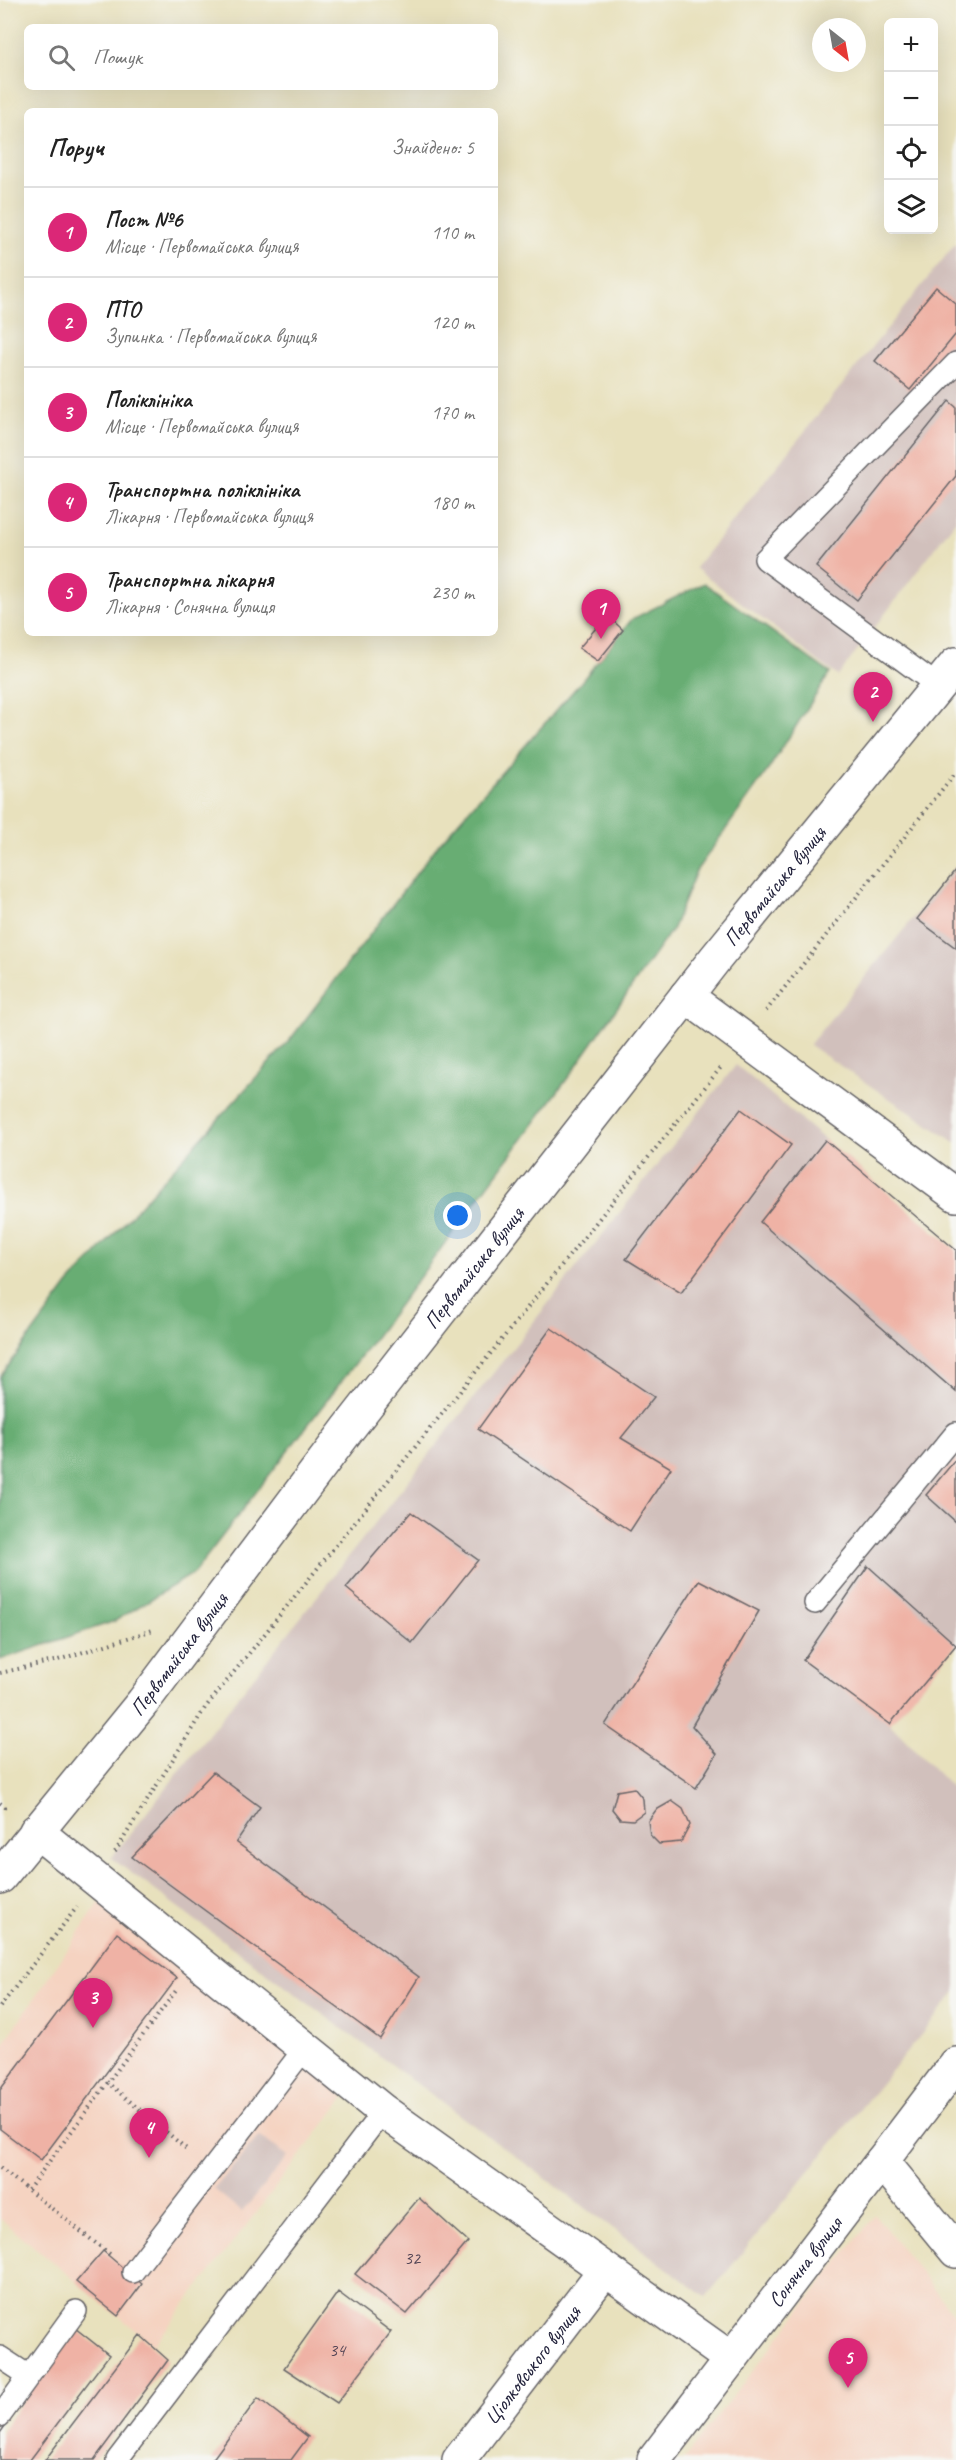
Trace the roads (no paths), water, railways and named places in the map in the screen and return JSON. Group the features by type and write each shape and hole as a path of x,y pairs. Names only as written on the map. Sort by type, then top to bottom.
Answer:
{"street":[{"name":"Первомайська вулиця","path":"0,1876 143,1702 348,1428 686,996 947,675"},
{"path":"686,996 956,1195"},
{"path":"36,1831 383,2111 731,2359"},
{"name":"Сонячна вулиця","path":"654,2460 956,2064"},
{"path":"882,2160 956,2252"},
{"name":"Ціолковського вулиця","path":"459,2460 605,2270"}],"lane":[{"path":"947,675 765,559 956,363"},
{"path":"815,1603 956,1433"},
{"path":"133,2272 305,2048"},
{"path":"117,2460 383,2111"},
{"path":"0,2416 76,2312"},
{"path":"0,2356 29,2376"}],"place":[{"name":"Пост №6","path":"601,639"},
{"name":"ПТО","path":"873,722"},
{"name":"Поліклініка","path":"93,2028"},
{"name":"Транспортна поліклініка","path":"149,2158"},
{"name":"Транспортна лікарня","path":"848,2388"}]}
